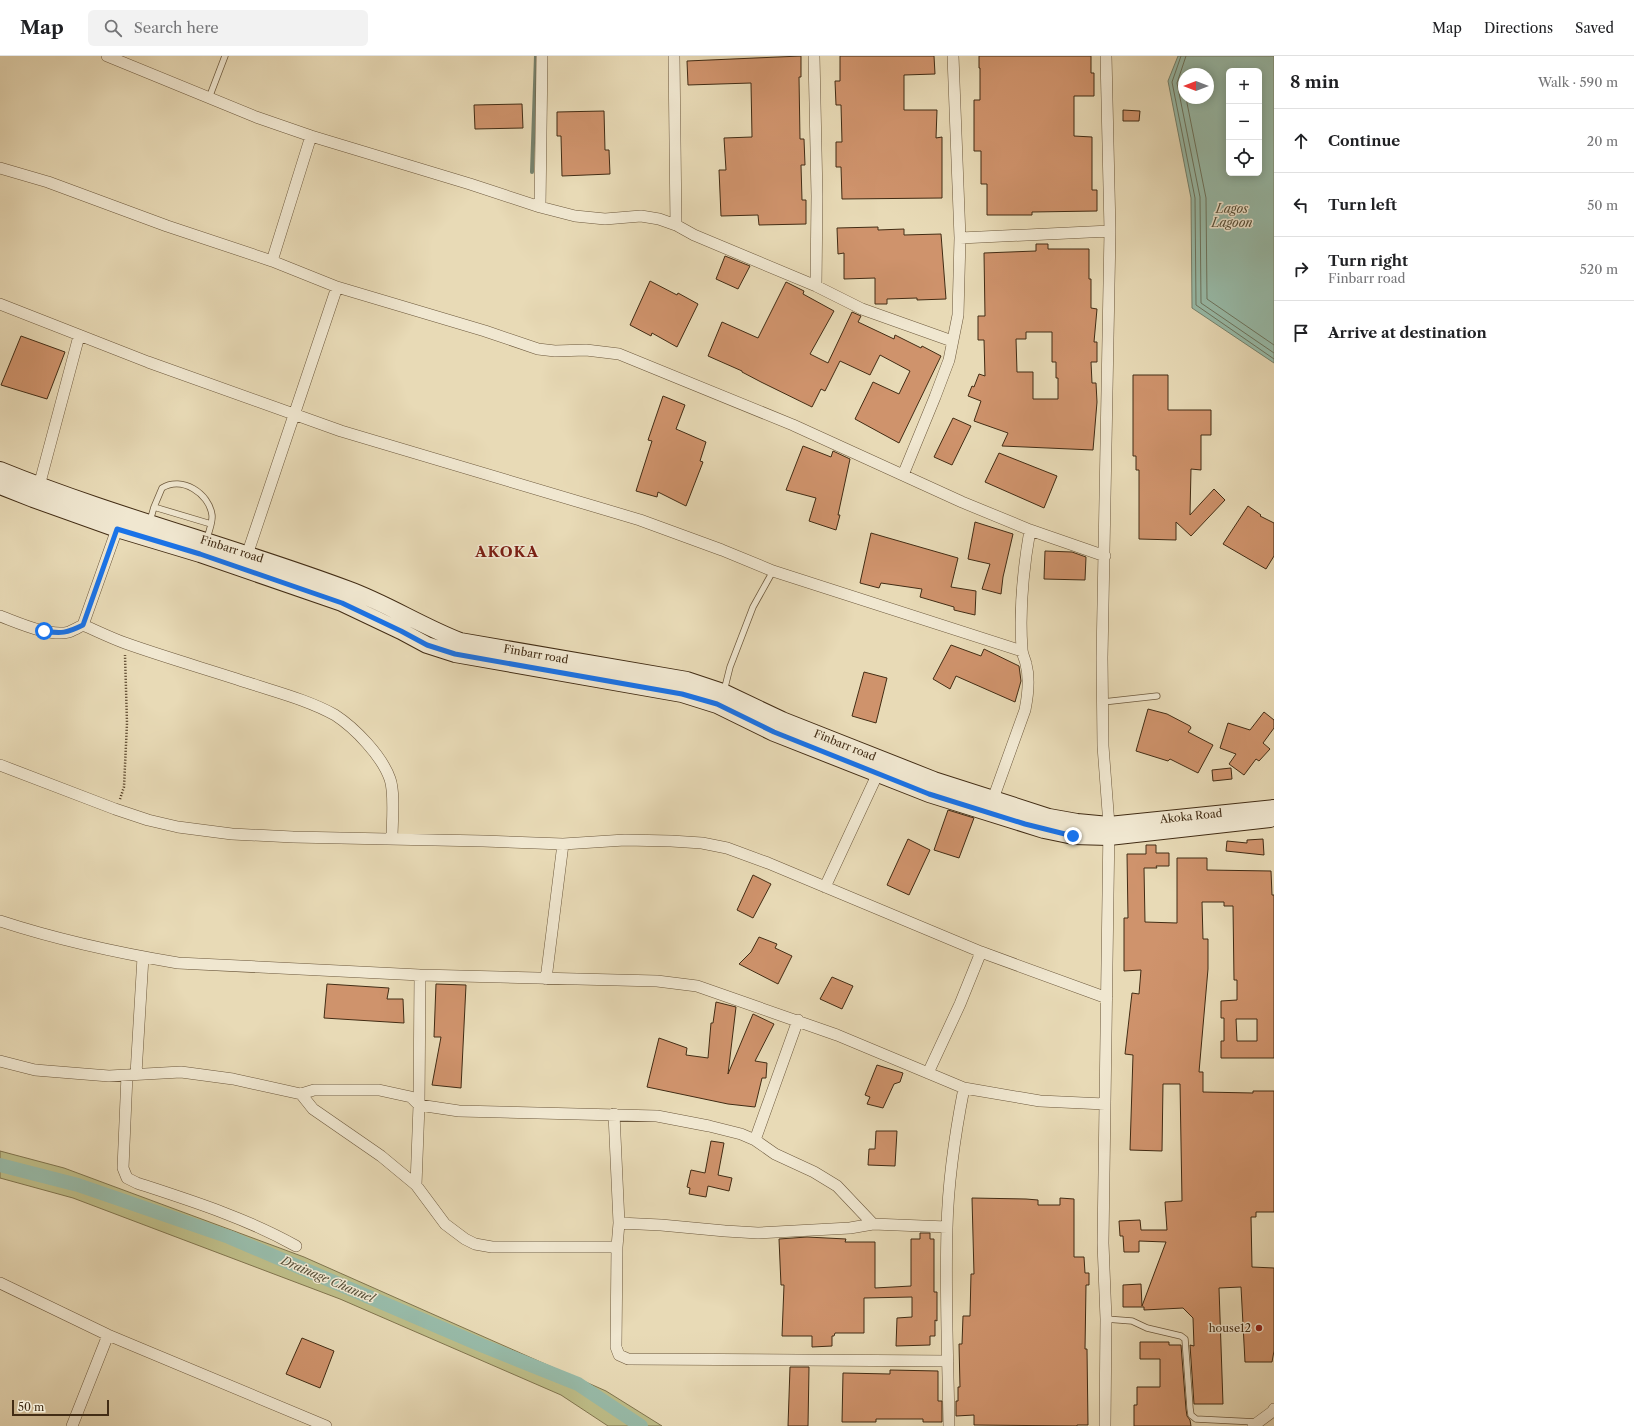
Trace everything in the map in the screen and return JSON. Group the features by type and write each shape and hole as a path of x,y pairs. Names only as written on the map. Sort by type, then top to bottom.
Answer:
{"main road":[{"name":"Finbarr road","path":"0,470 39,486 150,524 206,540 349,589 410,617 433,630 460,640 687,680 724,692 782,720 927,778 1049,816 1075,829"},
{"name":"Finbarr road","path":"0,486 117,529 200,554 342,603 427,645 455,654 682,694 717,704 774,732 929,794 1044,830 1075,829"},
{"name":"Akoka Road","path":"1109,831 1274,808"},
{"path":"1075,829 1109,831 1274,819"}],"street":[{"path":"107,56 209,98 310,136 470,184 540,207 575,216 605,219 641,216 659,219 816,286 862,309 952,341"},
{"path":"540,207 542,56"},
{"path":"674,56 676,225"},
{"path":"814,56 817,196 816,286"},
{"path":"903,475 949,360 958,315 960,238 953,56"},
{"path":"1105,1426 1106,1319 1103,1243 1109,831 1103,746 1102,658 1110,231 1106,56"},
{"path":"272,261 310,136"},
{"path":"0,168 48,182 167,226 272,261 337,286 485,331 538,349 555,351 586,350 619,354 793,425 962,502 1030,530 1105,556"},
{"path":"960,238 1110,231"},
{"path":"247,554 337,286"},
{"path":"0,304 79,336 293,414 416,454 640,520 722,550 773,571 1022,652"},
{"path":"39,486 79,336"},
{"path":"0,616 44,631 58,633 70,632 83,625 117,529"},
{"path":"993,799 1025,710 1028,694 1027,665 1022,652 1021,598 1023,569 1030,530"},
{"path":"83,625 124,643 285,695 313,705 335,716 364,740 379,757 391,780 392,839"},
{"path":"0,765 115,809 178,827 232,834 563,844 625,840 702,844 727,848 980,952 1107,998"},
{"path":"825,887 878,773"},
{"path":"546,979 563,844"},
{"path":"0,921 76,943 178,963 420,975 657,981 697,986 798,1020 964,1088 1040,1101 1105,1104"},
{"path":"928,1073 960,1004 980,952"},
{"path":"143,957 123,1168 127,1178 137,1183 211,1207 270,1232 296,1246"},
{"path":"416,1185 419,1105 420,975"},
{"path":"755,1140 798,1020"},
{"path":"0,1061 35,1070 109,1076 181,1072 233,1078 301,1094 314,1090 379,1090 411,1097 419,1105 459,1111 657,1116 710,1126 741,1134 755,1140 775,1154 814,1172 837,1186 873,1224"},
{"path":"949,1426 947,1227 951,1169 956,1127 964,1088"},
{"path":"301,1094 313,1109 381,1156 416,1185 445,1224 465,1239 475,1244 492,1248 617,1247"},
{"path":"614,1114 619,1223 617,1247 616,1347 619,1355 628,1359 948,1361"},
{"path":"619,1223 758,1233 850,1228 873,1224 947,1227"},
{"path":"0,1283 108,1335 326,1426"},
{"path":"72,1426 108,1335"},
{"path":"1255,1424 1273,1412"}],"lane":[{"path":"209,98 225,56"},
{"path":"150,524 154,507 162,488 173,483 193,488 201,495 211,510 211,524 206,540"},
{"path":"154,507 211,524"},
{"path":"724,692 730,667 753,607 773,571"},
{"path":"1103,702 1156,696"},
{"path":"1106,1319 1132,1321 1148,1328 1181,1336 1185,1339 1190,1408 1191,1415 1196,1419 1255,1424"}],"path":[{"path":"115,809 124,787 126,723 124,643"}],"shaded area":[{"path":"0,1151 64,1168 304,1257 606,1391 662,1426 608,1426 561,1395 340,1299 73,1198 0,1178"}],"water":[{"name":"Lagos Lagoon","path":"1178,56 1274,56 1274,363 1192,308 1191,198 1168,81"}],"building":[{"path":"801,56 801,77 799,77 800,139 804,139 805,165 801,165 802,200 806,200 806,224 759,225 758,215 721,216 719,170 726,170 724,138 752,137 751,83 688,85 687,61"},
{"path":"840,56 934,56 935,74 904,75 904,110 937,110 936,138 942,137 942,198 842,199 841,167 836,167 836,142 842,142 841,105 836,105 835,81 840,81"},
{"path":"979,56 1091,56 1091,73 1094,73 1094,96 1074,96 1074,136 1092,137 1092,190 1097,190 1097,211 1032,212 1032,215 987,215 987,184 981,184 981,151 974,151 974,100 980,100"},
{"path":"522,104 523,128 475,129 474,105"},
{"path":"1123,110 1140,111 1139,121 1123,121"},
{"path":"604,111 605,150 609,150 610,174 562,176 561,136 557,136 557,112"},
{"path":"878,227 878,230 904,229 904,235 941,234 946,299 887,299 887,304 875,304 875,278 844,279 844,253 838,254 837,228"},
{"path":"1036,244 1048,244 1048,249 1089,249 1091,308 1097,309 1094,342 1097,342 1097,362 1091,362 1092,383 1096,383 1097,402 1093,450 1002,446 1008,433 974,421 981,401 968,396 972,386 974,387 979,374 985,376 984,340 978,340 978,316 985,316 984,253 1036,251","holes":["1026,332 1052,332 1052,362 1056,362 1058,399 1033,399 1033,372 1017,372 1016,339 1026,339"]},
{"path":"725,256 750,266 738,289 716,279"},
{"path":"650,281 677,295 678,293 698,304 677,347 652,333 651,336 630,325"},
{"path":"786,282 804,291 803,294 834,311 810,354 828,363 852,312 861,316 858,322 894,339 895,335 921,348 922,346 941,356 899,443 855,419 873,382 899,394 910,371 880,355 870,375 840,361 825,391 821,389 812,407 742,371 708,356 722,322 758,338"},
{"path":"21,336 65,352 47,399 1,385"},
{"path":"1133,375 1168,375 1168,410 1211,410 1211,435 1201,435 1201,470 1191,469 1190,515 1214,489 1225,500 1191,536 1176,522 1176,540 1139,539 1139,470 1136,470 1136,456 1133,456"},
{"path":"663,396 685,405 676,429 706,442 700,461 703,462 686,506 658,492 657,497 636,491 652,441 648,440"},
{"path":"953,418 971,426 952,465 934,457"},
{"path":"803,446 831,457 833,451 850,459 836,530 809,521 816,498 786,490"},
{"path":"999,453 1057,476 1044,508 985,482"},
{"path":"1248,506 1261,515 1260,516 1274,523 1274,556 1266,569 1223,544"},
{"path":"975,522 1013,534 1003,577 1001,594 982,589 990,564 968,559"},
{"path":"871,533 958,558 951,587 976,591 975,615 954,610 954,607 920,597 922,589 881,583 879,588 860,583"},
{"path":"1045,551 1072,552 1086,557 1085,580 1044,579"},
{"path":"951,645 981,656 984,649 1019,666 1021,681 1015,702 956,676 950,689 933,679"},
{"path":"864,672 887,678 876,723 852,716"},
{"path":"1148,709 1167,714 1190,726 1191,728 1188,732 1213,745 1198,773 1170,759 1168,761 1136,751"},
{"path":"1264,712 1274,720 1274,728 1263,743 1270,749 1259,761 1256,759 1244,775 1229,764 1236,754 1220,748 1228,723 1250,730"},
{"path":"1231,768 1232,779 1213,781 1212,770"},
{"path":"948,810 974,818 959,858 934,850"},
{"path":"908,839 930,850 909,895 887,885"},
{"path":"1263,839 1264,855 1226,851 1227,841 1247,843 1247,840"},
{"path":"1146,845 1156,845 1156,853 1169,853 1169,866 1144,868 1145,922 1177,923 1177,858 1207,858 1207,870 1271,871 1272,895 1274,895 1274,1058 1221,1058 1221,1041 1224,1041 1224,1018 1221,1018 1221,1001 1237,1000 1237,980 1234,980 1233,906 1224,906 1224,902 1202,902 1203,939 1208,939 1208,969 1199,1072 1203,1072 1203,1092 1253,1093 1253,1091 1274,1091 1274,1212 1256,1212 1256,1217 1251,1217 1252,1267 1274,1268 1274,1351 1272,1362 1245,1362 1241,1287 1219,1288 1223,1404 1194,1404 1190,1345 1194,1346 1193,1318 1183,1308 1144,1310 1144,1307 1123,1307 1123,1285 1141,1284 1142,1306 1166,1242 1139,1241 1139,1252 1124,1252 1123,1236 1120,1236 1119,1221 1140,1220 1141,1230 1167,1230 1165,1202 1182,1201 1180,1084 1163,1084 1162,1151 1130,1150 1133,1055 1125,1054 1132,993 1139,994 1141,970 1124,971 1124,918 1128,918 1127,854 1146,854","holes":["1236,1019 1257,1019 1257,1041 1237,1041"]},
{"path":"753,875 771,884 753,918 737,910"},
{"path":"759,937 777,944 775,948 792,956 778,984 739,964 751,952"},
{"path":"832,977 853,986 842,1009 820,999"},
{"path":"327,984 389,988 387,999 403,999 404,1023 324,1018"},
{"path":"436,984 466,985 461,1088 432,1085 441,1037 434,1037"},
{"path":"716,1002 736,1007 728,1074 753,1014 774,1024 755,1061 767,1063 766,1078 762,1078 755,1107 728,1104 647,1087 659,1038 687,1048 686,1055 708,1058 711,1023 713,1023"},
{"path":"877,1065 903,1073 900,1082 894,1084 883,1108 867,1104 870,1097 865,1095"},
{"path":"876,1131 897,1131 895,1166 868,1165 869,1149 875,1149"},
{"path":"711,1141 724,1143 718,1175 732,1178 729,1191 708,1186 706,1197 689,1194 690,1188 687,1187 691,1170 705,1173"},
{"path":"972,1198 1038,1200 1038,1205 1060,1205 1060,1198 1074,1199 1074,1257 1084,1257 1085,1273 1089,1273 1089,1285 1086,1285 1085,1349 1087,1349 1088,1425 974,1425 974,1415 956,1416 956,1401 958,1401 958,1387 960,1387 959,1344 962,1344 963,1316 970,1316 971,1274 974,1274"},
{"path":"920,1233 930,1233 930,1239 934,1239 934,1292 937,1292 937,1321 935,1320 935,1336 930,1336 930,1345 896,1346 897,1318 912,1317 912,1297 864,1298 864,1333 835,1333 834,1336 832,1336 832,1346 812,1347 812,1336 782,1336 784,1285 781,1285 779,1239 807,1237 846,1239 845,1242 875,1242 875,1288 911,1286 911,1239 920,1239"},
{"path":"302,1338 334,1351 320,1388 286,1374"},
{"path":"1140,1342 1169,1342 1169,1345 1181,1345 1186,1409 1191,1426 1134,1426 1134,1405 1137,1405 1137,1387 1160,1387 1160,1359 1140,1359"},
{"path":"790,1367 809,1367 808,1426 788,1426"},
{"path":"890,1370 938,1371 938,1401 942,1401 942,1422 923,1422 923,1419 876,1419 876,1422 842,1422 843,1373 890,1374"}],"waterway":[{"path":"532,172 536,56"},
{"name":"Drainage Channel","path":"0,1165 78,1185 229,1237 481,1345 578,1384 641,1426"}],"place":[{"name":"house12","path":"1259,1328"}],"district":[{"name":"AKOKA","path":"507,551"}],"route":[{"path":"44,631 58,633 70,632 83,625 117,529 200,554 342,603 427,645 455,654 638,688 682,694 717,704 774,732 929,794 1013,821 1044,830 1073,836"}]}
